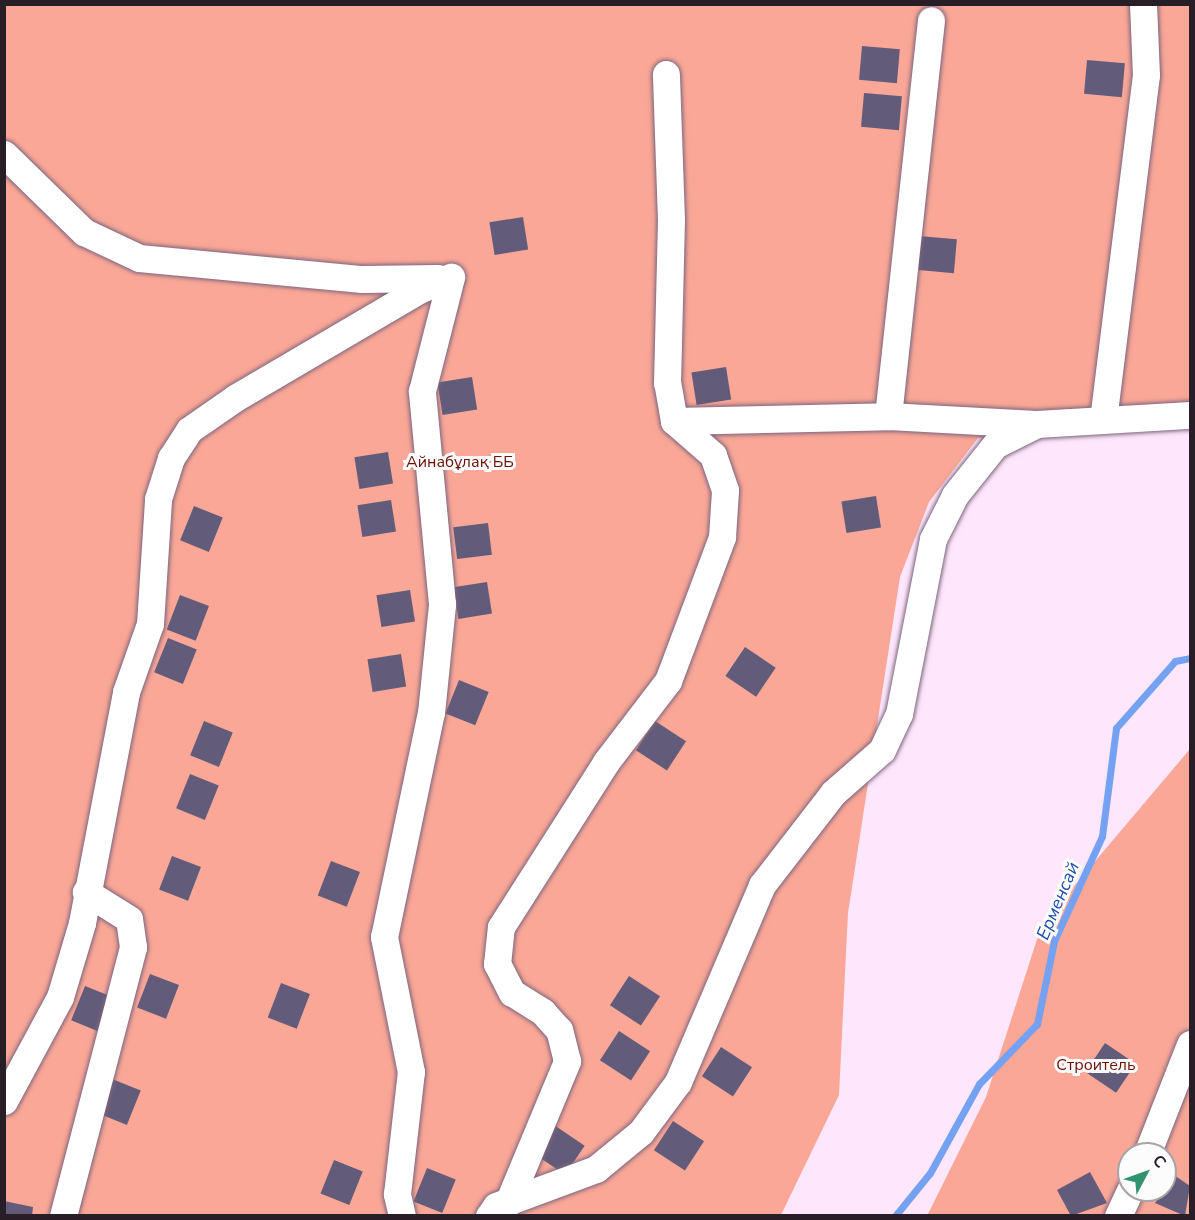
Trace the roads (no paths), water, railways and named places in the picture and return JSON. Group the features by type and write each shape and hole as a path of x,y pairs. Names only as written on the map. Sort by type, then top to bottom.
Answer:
{"street":[{"path":"1103,420 1146,75 1143,4"},
{"path":"888,416 931,20"},
{"path":"499,1209 567,1061 559,1030 543,1012 512,993 496,964 501,927 606,762 668,681 722,537 725,490 713,455 674,421 667,383 671,220 666,74"},
{"path":"4,154 84,232 139,258 362,279 451,277"},
{"path":"4,1101 60,997 86,892 126,692 150,624 158,499 171,458 189,430 235,398 421,289 451,277"},
{"path":"402,1215 397,1194 411,1072 384,937 432,702 442,603 422,391 451,277"},
{"path":"674,421 888,416 1037,424 1191,415"},
{"path":"499,1209 596,1169 641,1132 678,1082 762,885 833,793 882,750 899,714 933,539 955,495 995,445 1037,424"},
{"path":"63,1215 133,947 129,919 86,892"},
{"path":"1152,1142 1191,1044"}],"waterway":[{"name":"Ерменсай","path":"895,1216 930,1173 979,1084 1037,1024 1054,941 1102,836 1116,728 1175,661 1190,658"}],"park label":[{"name":"Айнабұлақ ББ","path":"460,462"},
{"name":"Строитель","path":"1096,1065"}]}
